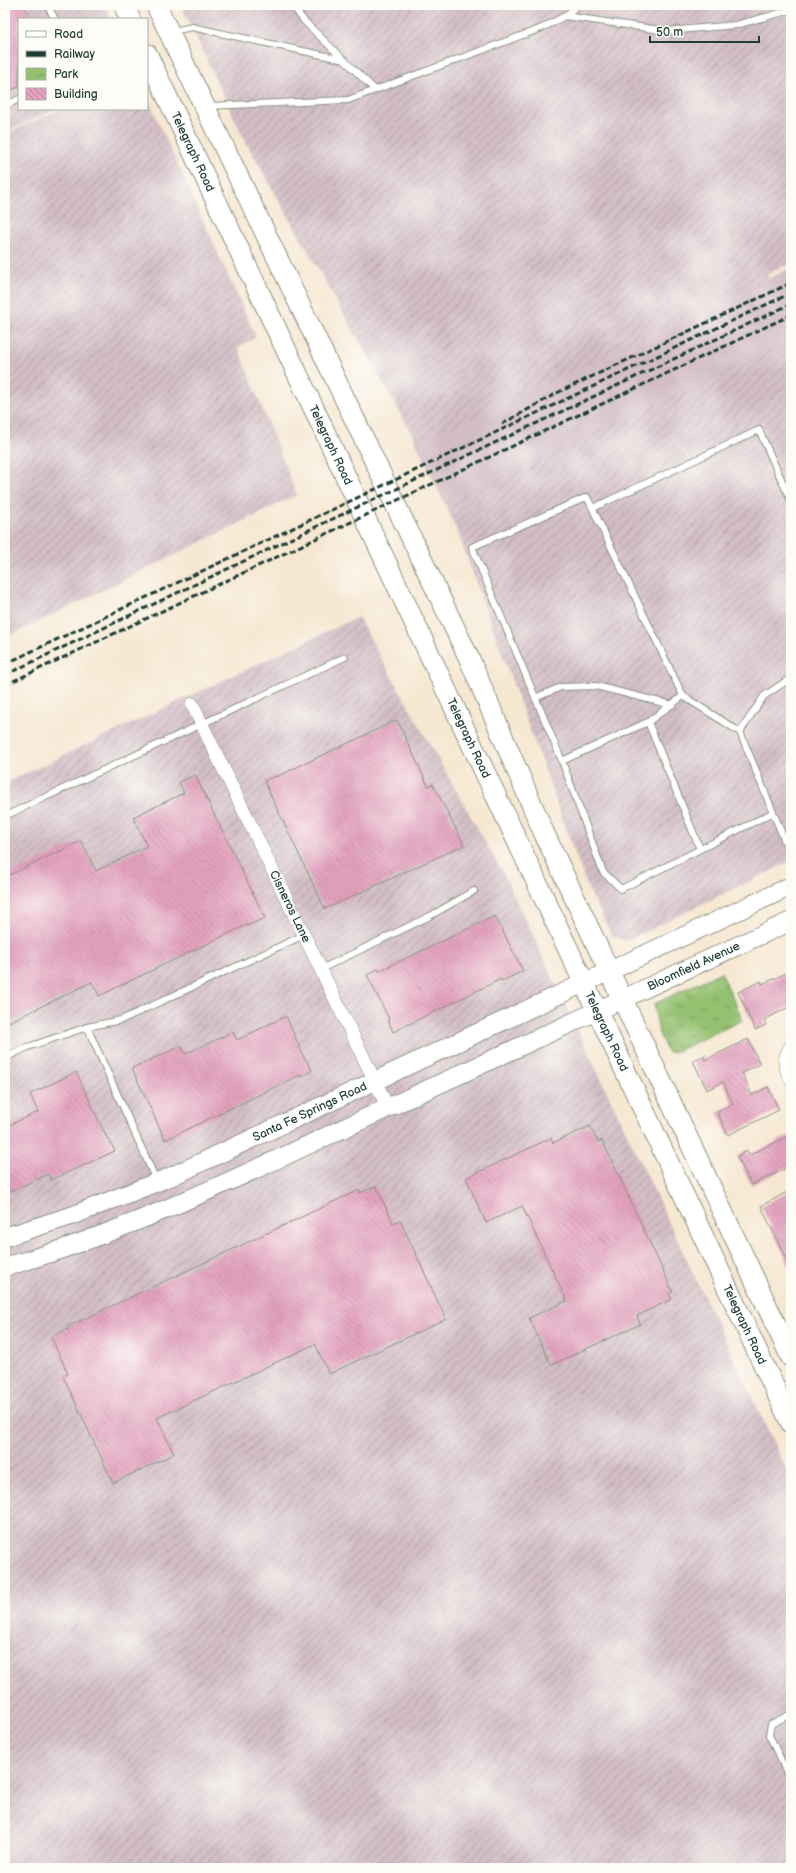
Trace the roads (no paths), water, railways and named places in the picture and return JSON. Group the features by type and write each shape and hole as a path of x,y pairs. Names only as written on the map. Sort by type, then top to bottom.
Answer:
{"main road":[{"path":"124,5 130,18"},
{"path":"156,5 469,658 544,833 791,1357"},
{"name":"Telegraph Road","path":"148,56 485,769 583,983 791,1423"},
{"path":"609,971 791,886"},
{"name":"Bloomfield Avenue","path":"597,1012 791,921"},
{"name":"Santa Fe Springs Road","path":"5,1237 70,1216 157,1182 229,1150 374,1080 609,971"},
{"path":"5,1267 106,1234 262,1166 597,1012"}],"street":[{"name":"Cisneros Lane","path":"192,704 388,1108"},
{"path":"791,1046 784,1058 785,1066 791,1080"}],"lane":[{"path":"47,5 54,18"},
{"path":"292,5 304,21 375,90"},
{"path":"204,106 348,100 542,28 565,16 578,5"},
{"path":"565,16 667,31 736,25 791,10"},
{"path":"169,32 192,27 344,60"},
{"path":"5,106 18,100"},
{"path":"593,508 759,430 791,501"},
{"path":"772,812 621,889 603,872 562,761 472,547 587,497 683,696 740,732 791,856"},
{"path":"5,816 346,657"},
{"path":"740,732 764,696 791,678"},
{"path":"535,698 561,686 596,686 672,705"},
{"path":"562,761 648,722 683,696"},
{"path":"648,722 700,849"},
{"path":"320,969 430,916 474,891"},
{"path":"5,1058 28,1047 87,1027 121,1020 304,935"},
{"path":"87,1027 157,1182"},
{"path":"791,1714 771,1724 769,1735 791,1781"}],"railway":[{"path":"502,424 559,392 791,283"},
{"path":"5,664 791,293"},
{"path":"5,675 326,522 791,304"},
{"path":"5,685 791,315"}]}
